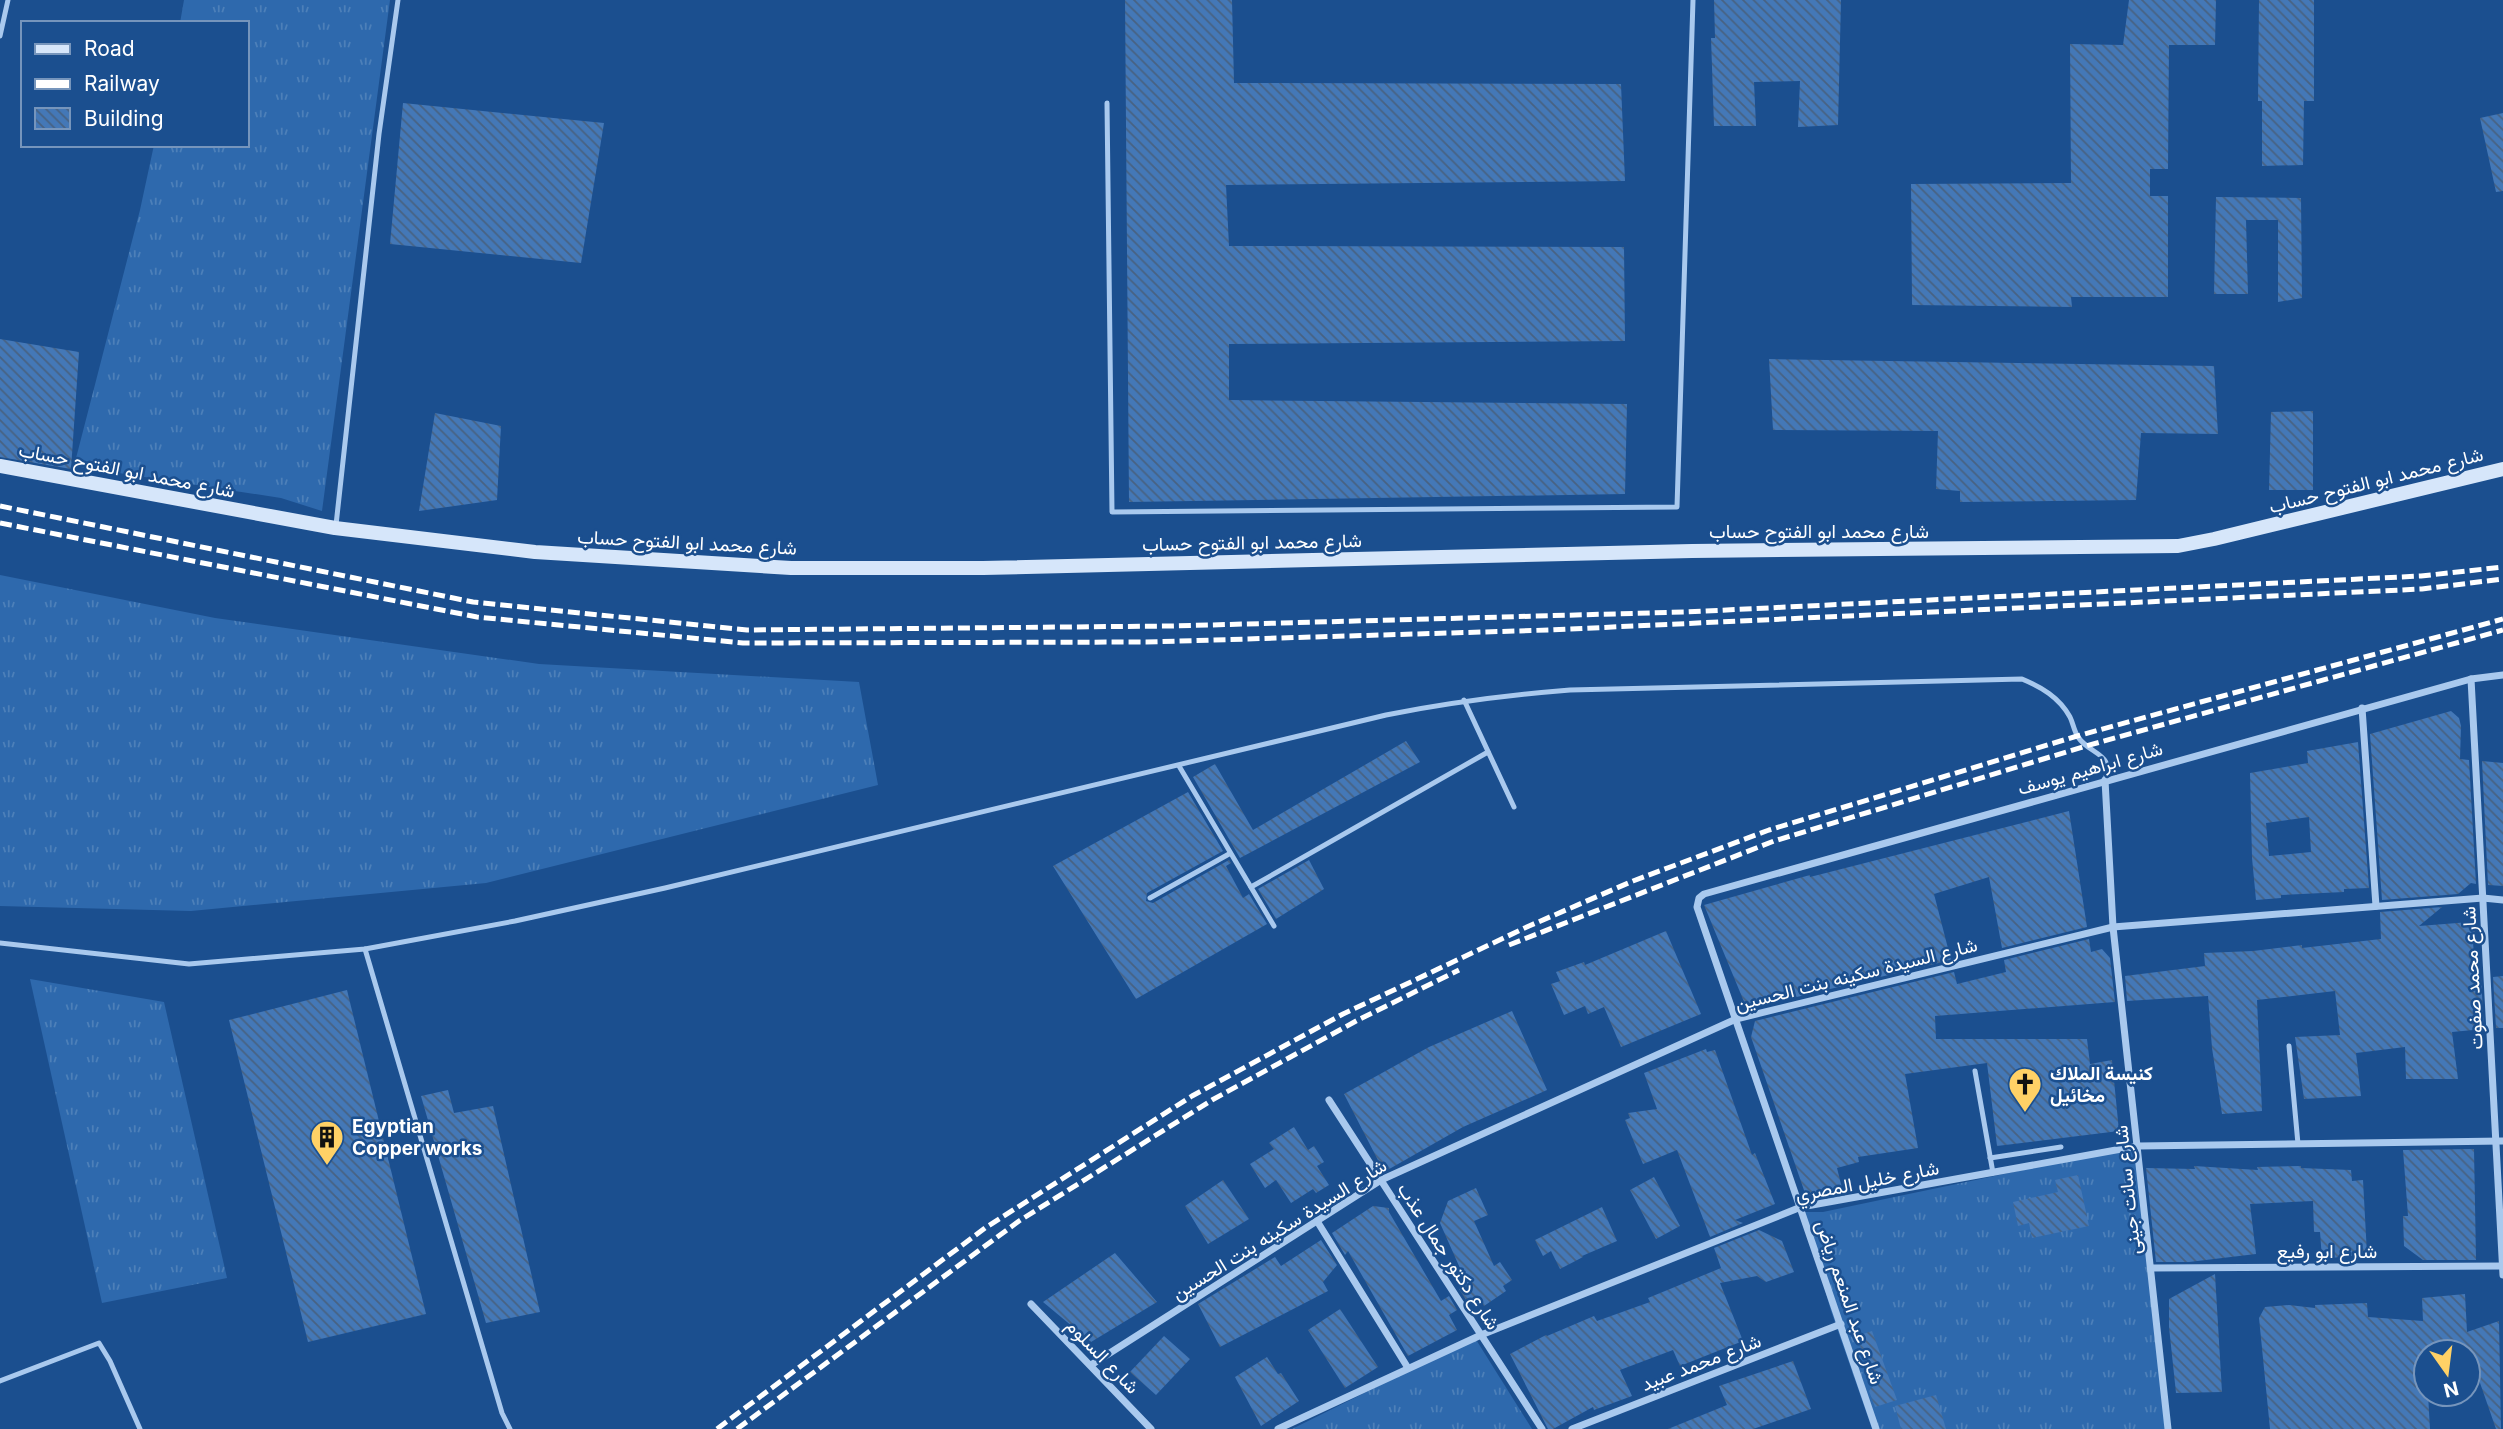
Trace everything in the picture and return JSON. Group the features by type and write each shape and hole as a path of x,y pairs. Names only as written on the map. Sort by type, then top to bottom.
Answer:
{"street":[{"name":"شارع محمد ابو الفتوح حساب","path":"0,466 335,528 535,552 792,568 983,568 1692,551 2178,546 2214,540 2503,469"},
{"name":"شارع ابراهيم يوسف","path":"1697,907 1697,901 1704,894 2470,678 2503,675"},
{"name":"شارع محمد صفوت","path":"2470,678 2500,1141 2503,1275"},
{"path":"2362,708 2376,906"},
{"name":"شارع سانت جينى","path":"2105,780 2113,928 2168,1429"},
{"name":"شارع السيدة سكينه بنت الحسين","path":"1091,1365 1381,1180 1736,1019 2113,928 2483,898 2503,900"},
{"name":"شارع عبد المنعم رياض","path":"1697,907 1876,1429"},
{"name":"شارع دكتور جمال عذب","path":"1329,1100 1542,1429"},
{"name":"شارع خليل المصري","path":"1278,1429 1481,1335 1801,1207 2138,1146 2500,1141"},
{"path":"1317,1221 1408,1368"},
{"name":"شارع ابو رفيع","path":"2151,1268 2503,1266"},
{"name":"شارع السلوم","path":"1031,1304 1151,1429"},
{"name":"شارع محمد عبيد","path":"1572,1429 1841,1324"}],"lane":[{"path":"0,36 8,0"},
{"path":"335,528 379,134 398,0"},
{"path":"1107,103 1112,512 1677,507 1693,0"},
{"path":"0,943 189,964 365,949 515,921 665,888 1386,715 1464,700 1570,690 2022,679 2041,687 2057,700 2070,716 2077,736 2086,746 2103,756 2108,772 2105,780"},
{"path":"1464,700 1514,807"},
{"path":"1251,887 1488,752"},
{"path":"1179,766 1274,926"},
{"path":"1150,898 1229,854"},
{"path":"365,949 498,1400 510,1429"},
{"path":"2289,1046 2298,1144"},
{"path":"1975,1071 1993,1173"},
{"path":"1990,1158 2061,1147"},
{"path":"0,1381 99,1343 110,1361 140,1429"}],"green space":[{"path":"184,0 390,0 322,511 281,498 74,466 154,147 248,147 248,21 180,21"},
{"path":"0,575 215,618 539,664 859,682 878,785 486,883 191,911 0,906"},
{"path":"30,979 164,1002 227,1278 102,1303"},
{"path":"2138,1146 2165,1429 1872,1429 1831,1311 1803,1212 1823,1212"},
{"path":"1475,1338 1532,1429 1292,1429"}],"building":[{"path":"1125,0 1232,0 1234,83 1621,84 1625,181 1226,185 1229,246 1624,247 1625,341 1229,344 1229,400 1627,404 1625,494 1129,502"},
{"path":"1714,0 1841,0 1838,125 1798,127 1800,81 1754,82 1756,126 1714,126 1711,38 1715,38"},
{"path":"2129,0 2216,0 2215,45 2169,45 2168,169 2150,169 2150,196 2168,196 2168,297 2071,297 2072,307 1912,305 1911,184 2071,183 2070,44 2123,45"},
{"path":"2259,0 2314,0 2314,101 2304,101 2303,165 2262,166 2262,101 2258,101"},
{"path":"403,103 604,123 581,263 390,244"},
{"path":"2503,113 2503,191 2496,192 2480,118"},
{"path":"2216,197 2301,198 2302,298 2278,302 2278,220 2246,220 2248,294 2214,294"},
{"path":"0,339 79,352 71,469 0,457"},
{"path":"1769,359 2214,366 2218,434 2141,433 2136,500 1960,502 1960,491 1936,489 1938,431 1773,430"},
{"path":"2313,411 2313,490 2269,490 2271,412"},
{"path":"435,413 501,426 497,500 419,511"},
{"path":"2451,711 2459,718 2461,726 2460,759 2469,760 2476,884 2471,883 2458,894 2382,900 2370,734"},
{"path":"1406,741 1420,762 1240,858 1193,777 1215,764 1253,830"},
{"path":"2358,742 2369,888 2281,895 2281,898 2256,900 2250,773 2308,763 2307,751","holes":["2309,817 2311,852 2269,856 2266,823"]},
{"path":"2482,761 2503,763 2503,886 2488,885"},
{"path":"1188,792 1223,851 1147,893 1146,901 1153,903 1229,860 1231,863 1226,866 1243,898 1249,894 1267,924 1136,999 1053,866"},
{"path":"2069,811 2087,927 2002,948 1989,877 1934,894 1951,960 1747,1009 1704,905 1810,875"},
{"path":"1309,860 1324,889 1276,919 1258,889"},
{"path":"2442,907 2419,926 2470,922 2476,934 2473,943 2476,977 2481,977 2484,1029 2452,1032 2458,1079 2406,1079 2405,1047 2356,1053 2361,1096 2304,1099 2295,1037 2340,1035 2335,991 2257,1000 2262,1111 2222,1114 2212,1048 2208,996 2127,1001 2125,976 2205,966 2204,953 2302,945 2302,948 2381,939 2380,912"},
{"path":"1666,931 1701,1014 1621,1047 1604,1007 1588,1014 1585,1006 1564,1015 1551,984 1560,981 1556,972 1584,962 1585,965"},
{"path":"2089,939 2091,952 2102,949 2110,958 2115,1002 1935,1016 1936,1039 2087,1039 2090,1064 2112,1060 2119,1131 1997,1146 1987,1063 1905,1074 1918,1148 1858,1157 1859,1162 1837,1168 1843,1192 1806,1196 1751,1037 1755,1021 1954,972 1957,984 2006,972 2004,960"},
{"path":"2503,976 2503,1028 2496,1028 2493,977"},
{"name":"Egyptian Copper works","path":"347,990 426,1314 308,1342 229,1020"},
{"path":"1512,1011 1547,1090 1463,1127 1384,1172 1344,1094 1429,1047"},
{"path":"1706,1049 1707,1052 1715,1050 1752,1155 1755,1153 1775,1204 1735,1220 1743,1223 1710,1237 1677,1150 1643,1164 1625,1120 1630,1118 1628,1113 1657,1109 1644,1073"},
{"path":"448,1090 454,1113 493,1106 540,1312 486,1323 421,1096"},
{"path":"1294,1127 1308,1150 1314,1146 1324,1162 1317,1166 1329,1185 1316,1193 1313,1189 1291,1203 1276,1180 1265,1188 1250,1164 1274,1149 1269,1143"},
{"path":"2474,1149 2476,1260 2423,1260 2404,1246 2403,1216 2408,1216 2403,1150"},
{"path":"2194,1166 2258,1170 2257,1167 2301,1166 2351,1170 2352,1181 2363,1180 2367,1254 2322,1259 2320,1232 2314,1232 2313,1201 2250,1204 2256,1254 2189,1262 2156,1262 2146,1168 2195,1169"},
{"path":"2078,1175 2089,1226 2032,1238 2029,1223 2018,1226 2013,1202 2058,1192 2055,1180"},
{"path":"1654,1177 1680,1226 1656,1239 1630,1190"},
{"path":"1223,1180 1249,1219 1208,1244 1185,1206"},
{"path":"1476,1188 1488,1215 1474,1221 1494,1266 1500,1262 1512,1280 1503,1286 1506,1291 1484,1306 1478,1296 1468,1303 1459,1289 1467,1284 1440,1223 1448,1201"},
{"path":"1373,1206 1389,1208 1441,1301 1449,1296 1457,1310 1449,1315 1457,1330 1408,1356 1348,1251 1345,1255 1332,1233"},
{"path":"1602,1207 1617,1241 1560,1269 1551,1251 1543,1256 1535,1240"},
{"path":"1759,1230 1782,1241 1794,1272 1766,1282 1757,1276 1720,1283 1743,1341 1680,1366 1673,1350 1620,1370 1632,1396 1594,1410 1593,1407 1553,1429 1548,1429 1510,1354 1546,1335 1594,1316 1597,1321 1650,1302 1648,1298 1721,1268 1714,1248"},
{"path":"1321,1240 1337,1265 1323,1282 1328,1291 1220,1347 1198,1304 1275,1257 1281,1266"},
{"path":"1115,1253 1157,1302 1091,1342 1043,1302"},
{"path":"2215,1274 2222,1392 2176,1393 2169,1299"},
{"path":"2465,1294 2467,1332 2499,1321 2501,1429 2496,1429 2482,1389 2482,1338 2412,1338 2412,1408 2429,1408 2430,1429 2270,1429 2259,1318 2265,1307 2289,1305 2315,1308 2315,1305 2367,1303 2368,1317 2423,1321 2422,1298"},
{"path":"1340,1309 1378,1367 1345,1388 1308,1330"},
{"path":"1872,1331 1897,1400 1875,1407 1869,1391 1874,1385 1857,1336"},
{"path":"1164,1336 1190,1359 1156,1395 1130,1372"},
{"path":"1267,1357 1299,1401 1261,1426 1235,1377"},
{"path":"1793,1361 1811,1409 1753,1429 1668,1429 1727,1405 1719,1386"},
{"path":"1936,1395 1946,1429 1901,1429 1895,1406"}],"railway":[{"path":"0,506 473,602 747,630 1172,626 1685,612 2421,576 2503,567"},
{"path":"0,523 477,617 743,643 1146,642 1549,630 2422,589 2503,579"},
{"path":"717,1429 985,1228 1192,1096 1343,1014 1529,926 1633,881 1769,830 2077,736 2503,619"},
{"path":"1509,945 1774,841 2086,746 2503,630"},
{"path":"737,1429 1019,1221 1212,1100 1358,1020 1459,970"}],"place":[{"name":"كنيسة الملاك مخائيل","path":"2025,1114"},
{"name":"Egyptian Copper works","path":"327,1167"}]}
